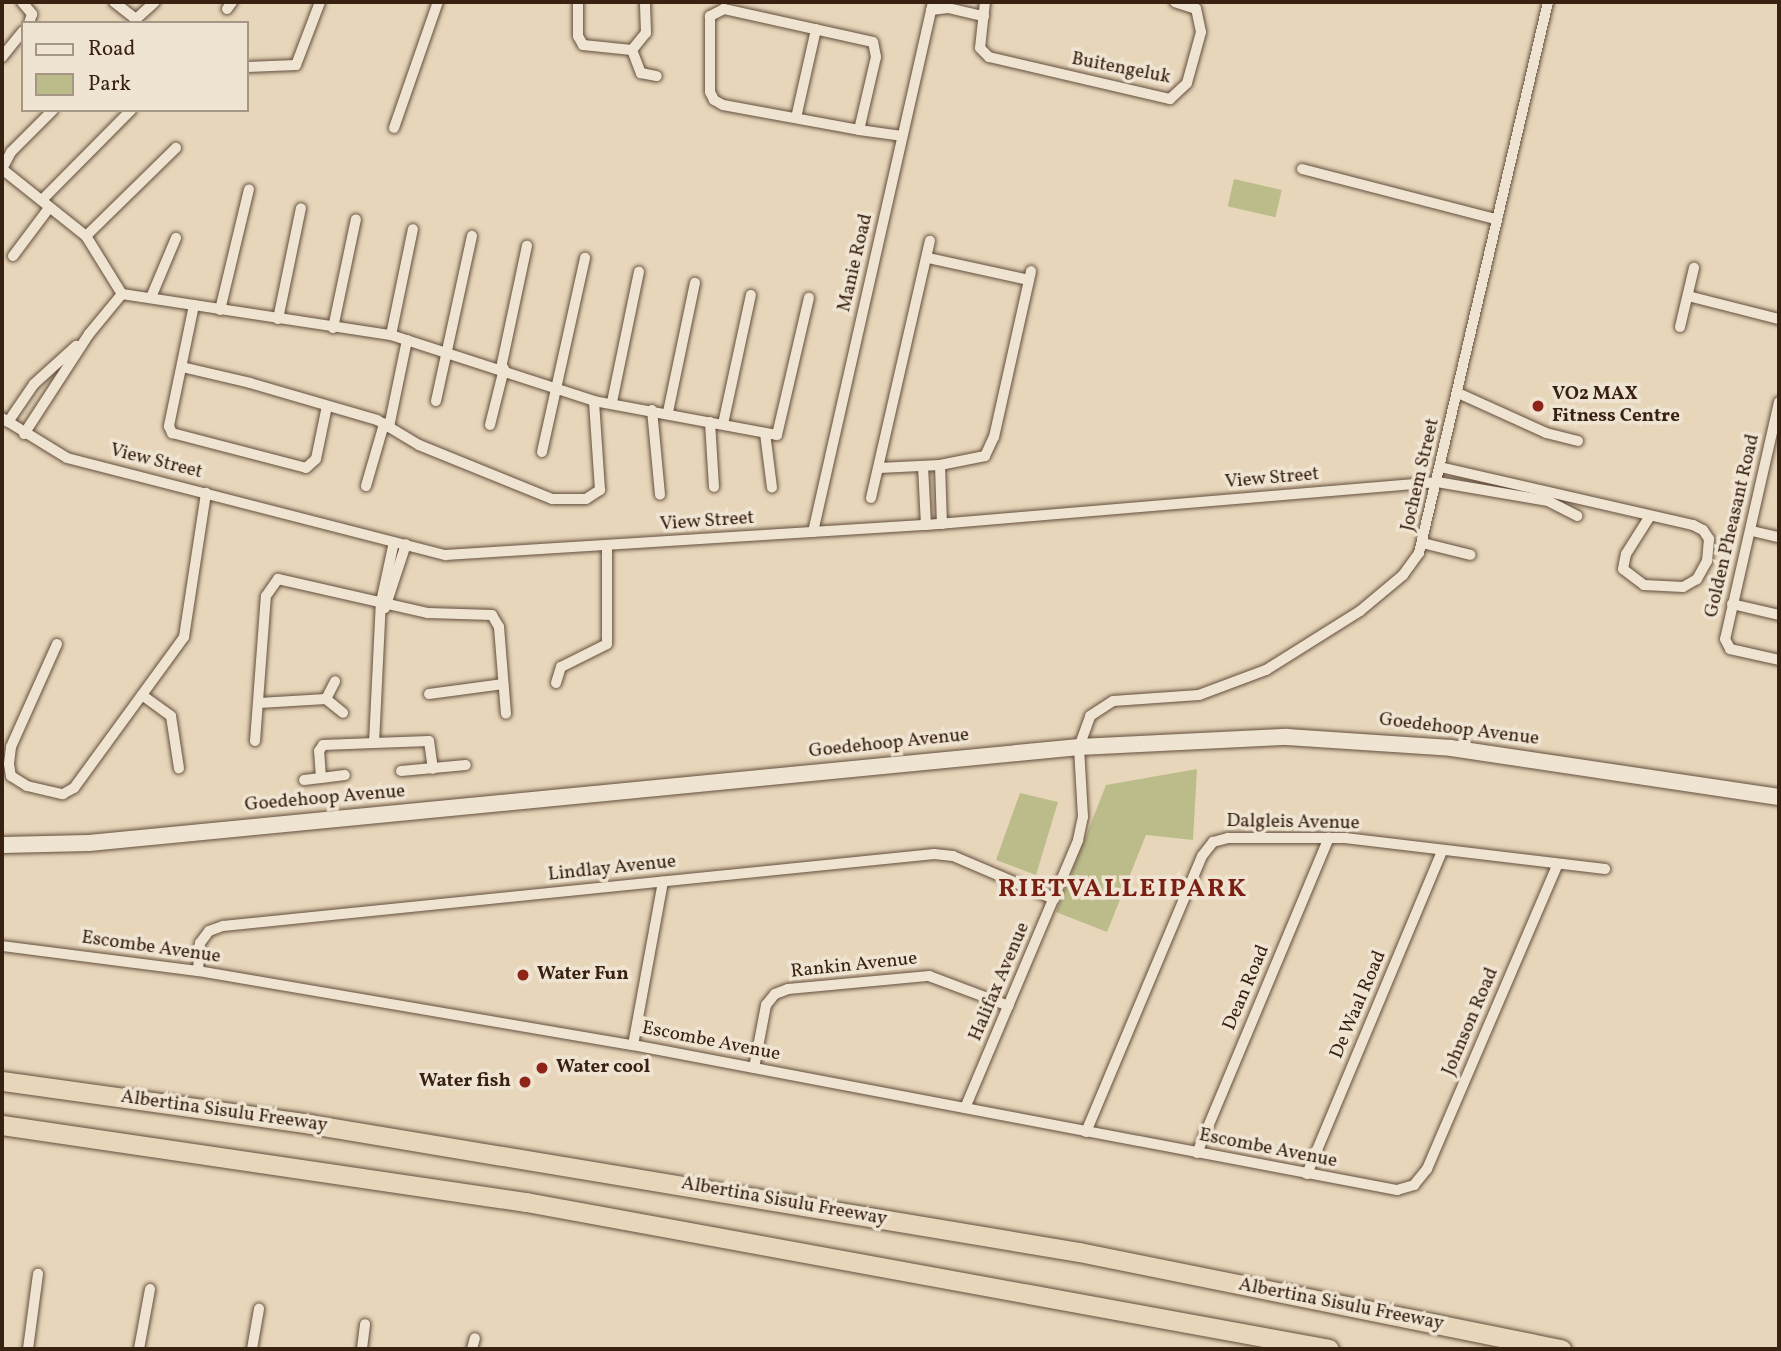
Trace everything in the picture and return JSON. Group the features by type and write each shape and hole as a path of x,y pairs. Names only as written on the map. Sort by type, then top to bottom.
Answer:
{"highway":[{"name":"Albertina Sisulu Freeway","path":"2,1081 323,1126 1079,1252 1561,1349"},
{"path":"2,1125 526,1202 1329,1349"}],"main road":[{"name":"Goedehoop Avenue","path":"2,845 89,843 1079,747 1329,737 1451,748 1779,797"}],"street":[{"path":"22,2 32,14 30,21"},
{"path":"114,2 136,19 155,2"},
{"path":"248,67 296,65 320,2"},
{"path":"394,128 438,2"},
{"path":"578,2 578,36 583,45 632,50"},
{"path":"632,50 646,33 645,2"},
{"name":"Buitengeluk","path":"982,2 984,16 980,48 989,57 1170,99 1187,83 1200,32 1196,9 1175,2"},
{"name":"Jochem Street","path":"1079,747 1085,722 1108,703 1213,692 1311,646 1403,575 1423,542 1548,2"},
{"path":"932,6 984,16"},
{"name":"Manie Road","path":"813,532 932,6"},
{"path":"859,130 877,48 869,40 724,9 710,16 710,92 714,100 796,118 859,130 902,136"},
{"path":"796,118 816,29"},
{"path":"2,57 21,33"},
{"path":"632,50 641,73 657,76"},
{"path":"51,112 11,152 2,169 86,236 122,294"},
{"path":"13,256 46,204 129,112"},
{"path":"86,236 176,148"},
{"path":"1302,169 1496,219"},
{"path":"220,310 249,189"},
{"path":"278,319 301,208"},
{"path":"333,328 356,219"},
{"path":"391,335 413,229"},
{"path":"436,401 472,236"},
{"path":"152,295 176,238"},
{"path":"871,498 930,241"},
{"path":"490,425 527,246"},
{"path":"542,452 585,258"},
{"path":"879,468 972,461 991,448 1030,276 928,258"},
{"path":"1680,327 1693,268"},
{"path":"612,402 639,272"},
{"path":"668,412 695,283"},
{"path":"122,294 152,295 220,310 391,335 446,350 594,401 668,412 777,435 782,430 808,298"},
{"path":"24,434 89,334 122,294"},
{"path":"723,424 751,295"},
{"path":"1688,296 1779,319"},
{"path":"194,305 169,426 177,435 306,468 316,459 327,406"},
{"path":"5,420 34,384 89,334"},
{"path":"366,486 386,426 407,340"},
{"path":"182,367 327,406 386,426 419,445 552,499 586,499 597,494 602,483 594,401"},
{"path":"1458,393 1546,433 1578,441"},
{"name":"Golden Pheasant Road","path":"1779,402 1752,531 1732,604 1726,644 1779,660"},
{"path":"652,410 660,495"},
{"name":"View Street","path":"5,420 67,458 446,555 484,555 926,526 1437,482 1548,500 1577,516"},
{"path":"709,422 714,487"},
{"path":"765,433 772,488"},
{"path":"940,465 942,524"},
{"path":"923,466 926,526"},
{"path":"1440,467 1693,525 1707,534 1707,561 1697,579 1683,587 1644,585 1623,569 1626,554 1650,516"},
{"path":"57,644 10,747 11,776 27,786 57,794 74,788 184,637 206,493"},
{"path":"1752,531 1779,537"},
{"path":"1423,542 1471,555"},
{"path":"374,743 384,606 400,543"},
{"path":"556,683 561,667 607,644 607,546"},
{"path":"254,741 266,596 278,579 384,606 436,614 492,615 499,627 506,714"},
{"path":"1732,604 1779,615"},
{"path":"326,699 335,681"},
{"path":"429,694 503,684"},
{"path":"142,695 171,716 179,768"},
{"path":"259,704 326,699 343,713"},
{"path":"321,778 321,746 429,741 433,769"},
{"name":"Halifax Avenue","path":"965,1108 1054,899 1082,824 1079,747"},
{"path":"401,771 466,765"},
{"path":"304,780 345,775"},
{"name":"Dalgleis Avenue","path":"1086,1132 1209,845 1228,838 1329,838 1605,869"},
{"name":"Dean Road","path":"1197,1153 1329,838"},
{"name":"De Waal Road","path":"1307,1174 1442,850"},
{"name":"Lindlay Avenue","path":"198,971 200,943 209,931 222,926 945,854 1054,899"},
{"name":"Johnson Road","path":"1410,1187 1427,1169 1557,865"},
{"path":"633,1045 663,882"},
{"name":"Escombe Avenue","path":"2,946 198,971 633,1045 1392,1190 1410,1187"},
{"name":"Rankin Avenue","path":"754,1068 766,1005 783,990 929,976 1009,1006"},
{"path":"28,1349 38,1274"},
{"path":"139,1349 150,1289"},
{"path":"252,1349 259,1309"},
{"path":"362,1349 365,1324"}],"green space":[{"path":"1234,179 1282,190 1275,217 1228,206"},
{"path":"1197,769 1193,840 1146,835 1107,932 1056,912 1106,785"},
{"path":"1020,793 1058,802 1036,875 996,860"}],"place":[{"name":"VO2 MAX Fitness Centre","path":"1538,406"},
{"name":"Water Fun","path":"523,975"},
{"name":"Water cool","path":"542,1068"},
{"name":"Water fish","path":"525,1082"}],"district":[{"name":"RIETVALLEIPARK","path":"1123,890"}]}
